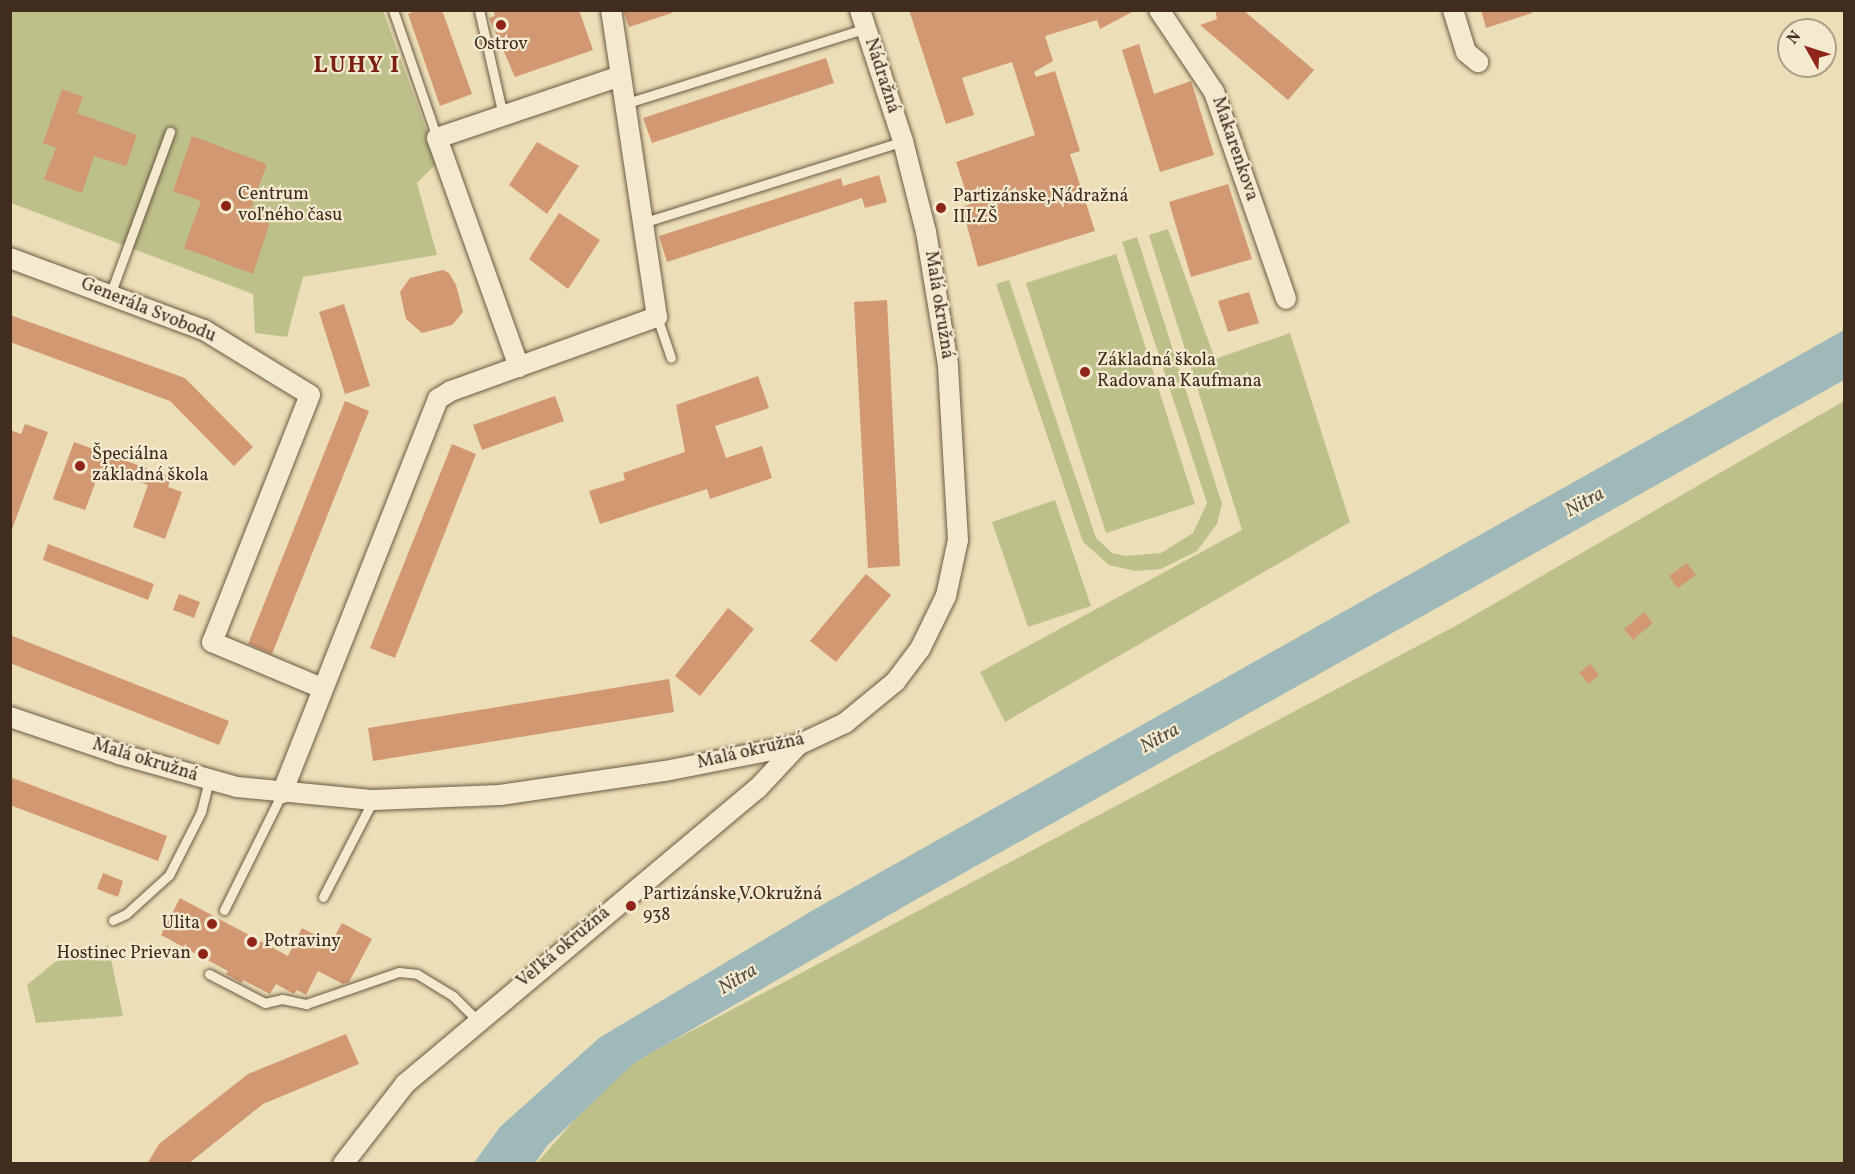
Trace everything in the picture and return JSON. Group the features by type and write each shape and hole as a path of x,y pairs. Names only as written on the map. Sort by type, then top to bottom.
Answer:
{"street":[{"path":"282,793 433,406 451,391 657,317 611,10"},
{"name":"Makarenkova","path":"1160,10 1214,92 1286,299"},
{"path":"1453,10 1466,52 1478,62"},
{"name":"Nádražná","path":"863,19 903,141"},
{"path":"519,367 437,138 620,76"},
{"name":"Malá okružná","path":"10,717 209,780 282,793 373,800 500,795 676,769 798,745 845,723 895,682 920,649 946,596 958,540 952,406 943,324 926,231 903,141"},
{"name":"Generála Svobodu","path":"10,258 204,330 310,395 212,642 322,688"},
{"name":"Veľká okružná","path":"343,1164 405,1084 757,789 798,745"}],"lane":[{"path":"393,10 437,138"},
{"path":"479,10 503,116"},
{"path":"624,104 863,19"},
{"path":"110,295 170,132"},
{"path":"642,223 903,141"},
{"path":"657,317 670,358"},
{"path":"113,920 126,914 170,875 201,812 209,780"},
{"path":"224,910 282,793"},
{"path":"323,897 373,800"},
{"path":"209,974 265,1003 282,999 306,1004 399,972 417,974 453,996 478,1022"}],"green space":[{"path":"11,11 383,11 438,162 417,183 437,255 303,277 287,337 255,333 253,294 11,203"},
{"path":"1168,229 1215,359 1290,333 1350,522 1005,722 980,672 1242,530 1149,235"},
{"path":"1137,237 1222,504 1217,524 1197,551 1161,569 1135,571 1109,565 1083,542 996,284 1009,280 1096,538 1112,553 1126,556 1161,553 1193,533 1207,503 1122,242"},
{"path":"1116,254 1195,504 1106,533 1026,283"},
{"path":"1844,401 1844,1163 536,1164 618,1070 1459,624"},
{"path":"1055,500 1091,606 1028,627 992,522"},
{"path":"108,945 123,1016 36,1023 27,985 55,962"}],"water":[{"name":"Nitra","path":"1844,330 1844,380 910,903 634,1063 547,1146 535,1163 474,1163 500,1127 599,1038 815,909"}],"building":[{"path":"418,10 442,10 472,94 440,106 408,14"},
{"path":"493,10 579,10 593,50 515,77 489,18 495,16"},
{"path":"623,10 671,10 672,13 629,27"},
{"path":"909,10 1136,10 1100,29 1097,20 1045,36 1053,61 1034,72 1036,77 1055,71 1080,151 1070,154 1095,231 978,267 962,207 970,204 956,162 1035,135 1012,62 962,78 974,115 946,124"},
{"path":"1215,10 1243,10 1314,70 1288,100 1200,25 1217,19"},
{"path":"1481,10 1532,10 1532,13 1486,28"},
{"path":"1139,44 1154,94 1191,81 1214,155 1160,172 1122,50"},
{"path":"826,58 834,83 652,143 643,118"},
{"path":"62,89 83,97 77,113 137,135 126,166 94,156 82,193 44,179 56,148 43,143"},
{"name":"Centrum voľného času","path":"192,136 267,164 250,211 271,219 253,274 184,248 201,201 173,191"},
{"path":"537,142 579,166 547,214 509,185"},
{"path":"879,175 887,202 865,208 862,198 667,262 659,236 841,178 843,186"},
{"path":"1228,184 1252,259 1191,277 1169,202"},
{"path":"559,213 600,240 568,289 529,259"},
{"path":"443,270 449,273 456,285 463,312 452,325 422,333 406,319 400,292 410,278"},
{"path":"1249,292 1259,323 1228,332 1218,301"},
{"path":"887,300 900,566 868,568 854,302"},
{"path":"344,304 370,386 345,394 319,312"},
{"path":"10,315 185,378 253,447 234,466 170,401 10,342"},
{"path":"758,376 769,408 715,426 726,458 762,446 772,478 710,499 707,489 600,524 589,491 625,480 623,473 685,452 676,405"},
{"path":"555,396 564,421 482,450 473,425"},
{"path":"345,401 369,411 272,654 248,644"},
{"path":"25,424 48,432 12,529 10,430 21,434"},
{"path":"74,442 171,477 168,487 182,492 165,539 133,527 148,485 101,468 85,510 53,499"},
{"path":"452,444 476,454 395,658 370,648"},
{"path":"48,544 154,584 148,600 43,560"},
{"path":"1687,563 1696,575 1678,588 1669,576"},
{"path":"866,574 891,595 836,662 810,641"},
{"path":"179,594 200,602 194,618 173,610"},
{"path":"728,608 754,629 700,696 675,676"},
{"path":"1644,612 1653,623 1633,640 1624,629"},
{"path":"10,635 229,721 219,745 10,663"},
{"path":"1590,664 1599,675 1589,684 1579,673"},
{"path":"669,679 674,712 373,761 368,728"},
{"path":"10,777 167,836 158,861 10,805"},
{"path":"103,873 123,881 118,897 97,889"},
{"path":"180,898 288,956 302,928 331,943 342,923 372,939 349,982 343,984 318,971 306,995 297,990 294,994 276,984 270,994 243,980 242,983 226,974 228,971 161,935"},
{"path":"346,1034 359,1064 263,1104 188,1164 147,1164 159,1144 248,1074"}],"place":[{"name":"Ostrov","path":"501,25"},
{"name":"Centrum voľného času","path":"226,206"},
{"name":"Partizánske,Nádražná III.ZŠ","path":"941,208"},
{"name":"Základná škola Radovana Kaufmana","path":"1085,372"},
{"name":"Špeciálna základná škola","path":"80,466"},
{"name":"Partizánske,V.Okružná 938","path":"631,906"},
{"name":"Ulita","path":"212,924"},
{"name":"Potraviny","path":"252,942"},
{"name":"Hostinec Prievan","path":"203,954"}],"district":[{"name":"LUHY I","path":"357,67"}]}
